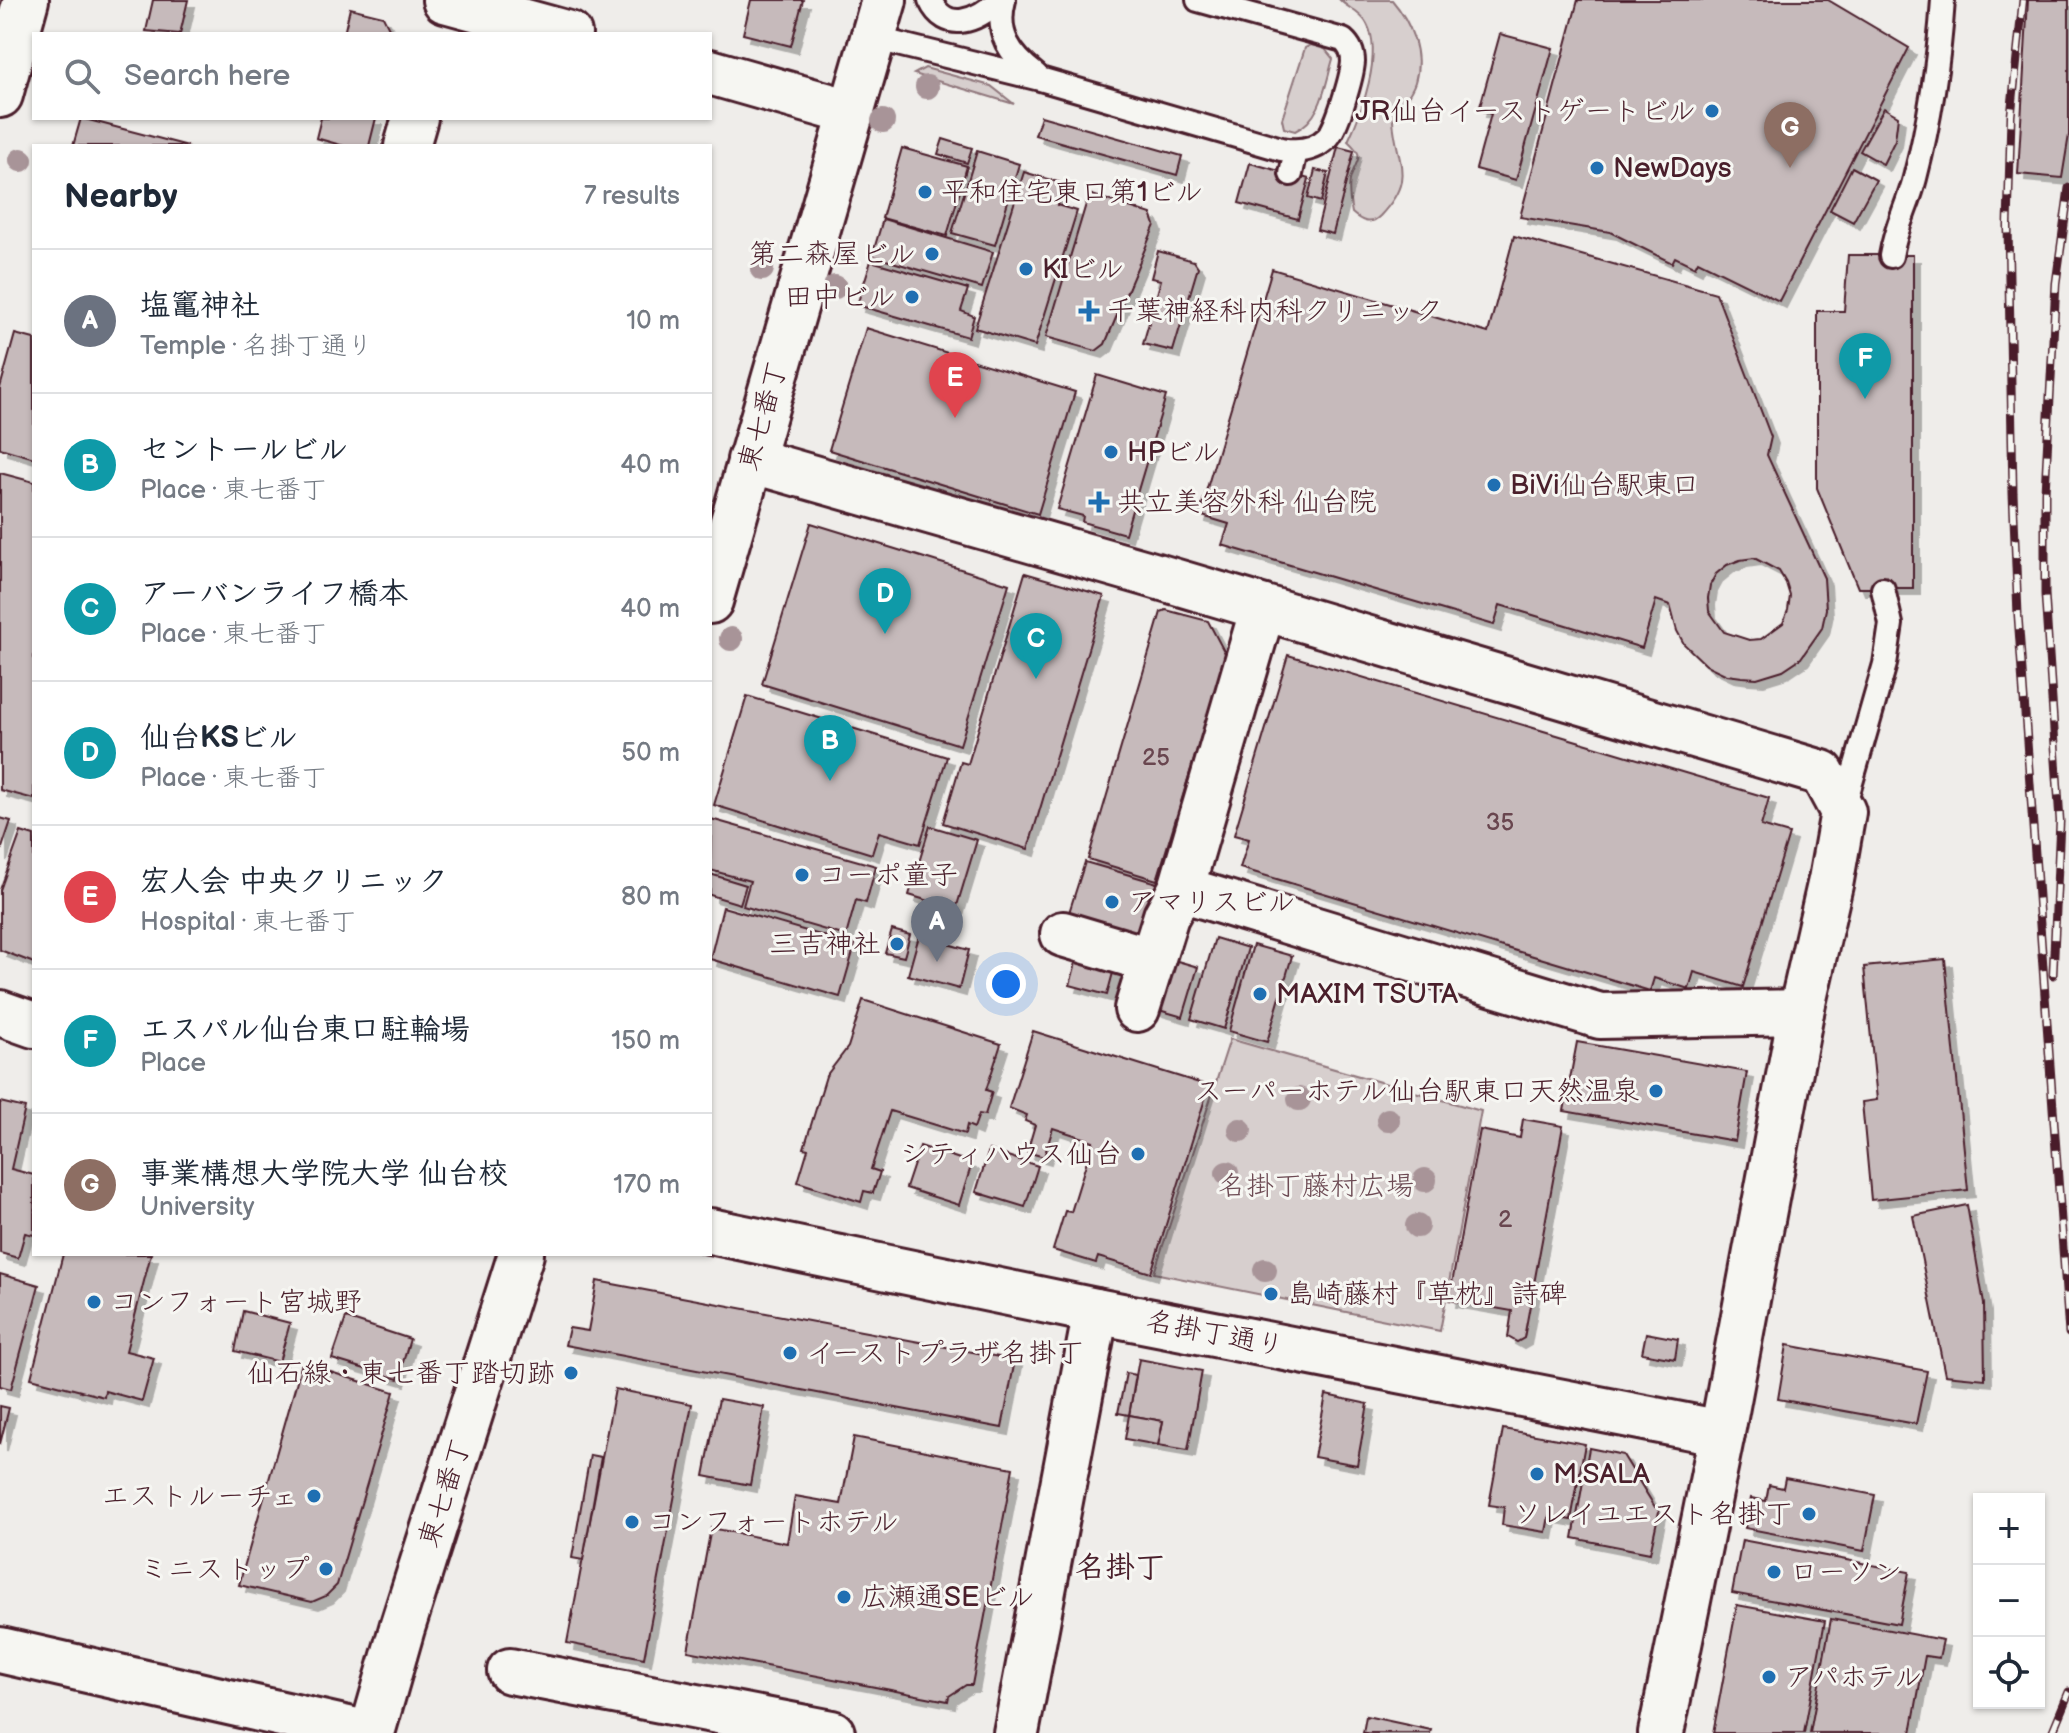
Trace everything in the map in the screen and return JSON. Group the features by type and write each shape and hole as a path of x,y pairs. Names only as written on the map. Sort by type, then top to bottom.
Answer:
{"street":[{"path":"0,95 26,0"},
{"path":"438,32 446,0 562,32"},
{"name":"東七番丁","path":"712,594 878,19"},
{"path":"712,73 850,112"},
{"path":"408,144 414,120"},
{"path":"750,460 1822,773 1843,812 1801,1012 1722,1433 1661,1733"},
{"path":"1137,1009 1166,916 1181,889 1263,608"},
{"path":"1181,889 1600,1016 1801,1012"},
{"path":"1063,934 1150,960"},
{"path":"0,1013 32,1024"},
{"name":"名掛丁通り","path":"712,1231 1096,1311 1722,1433"},
{"name":"東七番丁","path":"372,1733 402,1628 520,1256"},
{"path":"1016,1733 1096,1311"},
{"path":"0,1650 365,1733"},
{"path":"510,1671 832,1733"}],"lane":[{"path":"930,0 942,15 965,21 976,19 1002,0"},
{"path":"1002,0 1003,39 1016,60 1040,79"},
{"path":"878,19 1040,79 1296,151 1315,147 1332,132 1352,68 1349,46 1334,38 1198,0"},
{"path":"1891,256 1895,231 1914,181 1939,55 1943,0"},
{"path":"1291,174 1296,151"},
{"path":"1843,812 1885,664 1891,624 1883,589"}],"green space":[{"path":"1340,0 1392,0 1410,28 1418,60 1411,92 1393,120 1402,170 1398,191 1380,216 1369,222 1352,213 1350,178 1359,157 1348,141 1369,83 1373,51 1365,20"},
{"path":"1311,45 1325,49 1333,59 1317,110 1304,126 1295,131 1284,128 1282,119 1305,48"},
{"path":"925,68 991,86 1014,104 914,74"},
{"name":"名掛丁藤村広場","path":"1230,1039 1481,1111 1440,1331 1154,1273"}],"building":[{"path":"153,0 188,0 180,32 146,31"},
{"path":"751,0 803,0 791,46 743,34"},
{"name":"JR仙台イーストゲートビル","path":"1578,0 1828,0 1909,48 1779,301 1698,261 1695,267 1675,257 1672,263 1610,232 1520,217"},
{"path":"2028,0 2069,0 2069,135 2062,178 2018,174"},
{"path":"350,8 383,16 391,32 344,32"},
{"path":"1500,34 1553,48 1516,180 1476,169 1491,114 1479,110"},
{"path":"1884,108 1898,116 1895,140 1883,164 1860,151"},
{"path":"1041,116 1182,156 1177,175 1035,135"},
{"path":"80,120 89,120 180,144 74,144"},
{"path":"320,120 376,120 370,144 337,144 316,138"},
{"path":"943,139 972,148 967,163 938,154"},
{"path":"1338,147 1354,151 1333,234 1317,230"},
{"name":"平和住宅東口第1ビル","path":"902,148 967,166 947,236 882,218"},
{"path":"977,151 1019,164 995,245 952,233"},
{"path":"1250,163 1309,179 1298,219 1239,203"},
{"path":"1852,167 1876,180 1853,222 1830,210"},
{"path":"1315,170 1328,173 1321,202 1308,198"},
{"name":"KIビル","path":"1024,172 1064,184 1057,205 1077,211 1035,346 975,328"},
{"path":"1089,194 1151,214 1155,225 1105,344 1096,351 1046,337"},
{"name":"第二森屋ビル","path":"883,219 993,252 982,288 872,256"},
{"name":"BiVi仙台駅東口","path":"1514,236 1716,293 1771,437 1767,455 1824,578 1826,609 1822,628 1801,658 1783,670 1757,678 1727,675 1706,665 1684,644 1670,605 1656,600 1642,648 1500,605 1494,625 1222,545 1229,524 1199,515 1272,269 1488,333","holes":["1754,558 1779,571 1790,596 1783,623 1761,639 1749,640 1724,632 1709,611 1710,585 1716,574 1727,565"]},
{"path":"1158,251 1194,261 1198,267 1173,351 1143,344 1161,280 1151,278"},
{"path":"1848,255 1913,255 1913,588 1858,588 1817,488 1817,311 1844,311"},
{"name":"田中ビル","path":"871,261 968,289 961,311 974,316 968,337 857,305"},
{"path":"866,328 1075,392 1038,514 829,450"},
{"path":"15,334 32,338 32,457 0,448 0,388"},
{"name":"HPビル","path":"1097,375 1166,396 1125,534 1082,522 1083,516 1057,509"},
{"path":"0,473 32,481 32,798 0,790"},
{"path":"811,523 1009,584 960,745 762,684"},
{"path":"1025,573 1104,596 1028,849 943,823 961,762 968,764"},
{"path":"1166,610 1208,621 1226,655 1157,880 1088,859 1161,612"},
{"path":"1288,655 1769,798 1761,826 1789,834 1743,987 1694,972 1689,989 1654,978 1650,991 1240,868 1249,839 1234,835"},
{"path":"747,696 947,757 920,844 879,832 872,854 714,805"},
{"path":"0,818 11,821 0,854"},
{"name":"コーポ童子","path":"712,819 876,866 866,903 856,900 846,936 743,906 750,881 712,871"},
{"path":"930,826 977,840 956,909 909,895"},
{"path":"21,832 32,835 32,962 0,950 0,890"},
{"name":"アマリスビル","path":"1085,862 1157,883 1144,929 1126,940 1066,922"},
{"path":"712,875 746,885 740,904 712,896"},
{"path":"723,907 855,945 840,997 712,960"},
{"path":"892,930 910,935 904,957 885,953"},
{"path":"919,936 969,950 959,989 908,975"},
{"path":"1215,938 1248,948 1224,1029 1191,1019"},
{"name":"MAXIM TSUTA","path":"1253,945 1292,956 1267,1042 1229,1031"},
{"path":"1167,958 1198,967 1183,1017 1152,1008"},
{"path":"1077,959 1114,969 1107,995 1070,985"},
{"path":"1945,959 1968,1190 1871,1200 1862,1102 1877,1100 1864,967"},
{"path":"863,1000 1001,1044 986,1090 992,1092 985,1115 979,1114 974,1128 967,1125 965,1134 890,1111 871,1169 880,1172 873,1193 864,1191 861,1202 798,1182 808,1149 804,1148 826,1076 848,1047"},
{"name":"シティハウス仙台","path":"1033,1031 1209,1086 1151,1273 1098,1257 1096,1263 1053,1250 1065,1211 1071,1212 1093,1141 1053,1128 1044,1157 1027,1152 1035,1125 1025,1121 1027,1115 1009,1108"},
{"name":"スーパーホテル仙台駅東口天然温泉","path":"1577,1042 1747,1072 1735,1141 1564,1111"},
{"path":"0,1102 25,1108 11,1169 32,1174 32,1235 25,1233 18,1258 0,1253"},
{"path":"1523,1119 1563,1126 1524,1338 1517,1342 1508,1337 1512,1311 1449,1300 1480,1130 1520,1138"},
{"path":"920,1146 972,1163 959,1205 906,1188"},
{"path":"989,1150 1038,1166 1025,1207 976,1192"},
{"path":"1967,1205 1984,1304 1985,1379 1945,1375 1913,1216"},
{"name":"コンフォート宮城野","path":"62,1256 150,1256 126,1351 154,1358 142,1401 105,1391 104,1397 31,1378"},
{"path":"0,1274 39,1285 11,1389 0,1386"},
{"name":"イーストプラザ名掛丁","path":"597,1281 1015,1360 1002,1428 565,1345 569,1328 588,1331"},
{"path":"243,1311 290,1323 279,1362 235,1351"},
{"path":"346,1318 410,1339 398,1379 332,1359"},
{"path":"1646,1333 1678,1339 1675,1359 1642,1353"},
{"path":"1787,1345 1927,1371 1916,1424 1778,1399"},
{"path":"1139,1359 1202,1371 1188,1450 1158,1445 1163,1421 1129,1415"},
{"name":"エストルーチェ","path":"302,1363 394,1392 337,1585 326,1596 312,1602 239,1585"},
{"path":"1126,1373 1136,1375 1129,1415 1118,1413"},
{"path":"615,1389 692,1404 644,1658 567,1643"},
{"path":"1326,1395 1368,1404 1357,1465 1314,1457"},
{"path":"719,1399 764,1407 750,1485 704,1476"},
{"path":"0,1406 9,1408 0,1444"},
{"path":"1129,1415 1163,1421 1158,1445 1125,1439"},
{"name":"M.SALA","path":"1503,1429 1585,1444 1571,1520 1549,1516 1546,1532 1502,1525 1504,1507 1489,1505"},
{"name":"広瀬通SEビル","path":"854,1437 1013,1468 972,1685 966,1685 949,1696 948,1701 688,1651 711,1528 787,1543 795,1496 841,1504"},
{"path":"1589,1448 1623,1455 1655,1507 1660,1507 1650,1553 1573,1538"},
{"path":"590,1455 601,1457 583,1560 572,1558"},
{"name":"ソレイユエスト名掛丁","path":"1785,1478 1875,1495 1864,1551 1745,1528 1751,1498 1766,1501 1769,1485 1783,1488"},
{"path":"1742,1540 1909,1572 1899,1624 1732,1593"},
{"name":"アパホテル","path":"1737,1605 1825,1621 1804,1733 1713,1733"},
{"path":"1831,1619 1943,1640 1939,1658 1925,1656 1911,1733 1810,1733"},
{"path":"1366,1716 1431,1730 1430,1733 1363,1733"}],"railway":[{"path":"2023,0 2011,116 2008,226 2013,493 2018,615 2069,1333"},
{"path":"2053,975 2060,821 2045,594 2045,492 2056,283 2069,188"},
{"path":"2052,1733 2069,1692"}],"place":[{"name":"JR仙台イーストゲートビル","path":"1712,111"},
{"name":"NewDays","path":"1597,168"},
{"name":"事業構想大学院大学 仙台校","path":"1790,168"},
{"name":"平和住宅東口第1ビル","path":"925,192"},
{"name":"第二森屋ビル","path":"932,254"},
{"name":"KIビル","path":"1026,269"},
{"name":"田中ビル","path":"912,297"},
{"name":"千葉神経科内科クリニック","path":"1089,311"},
{"name":"エスパル仙台東口駐輪場","path":"1865,399"},
{"name":"宏人会 中央クリニック","path":"955,418"},
{"name":"HPビル","path":"1111,452"},
{"name":"BiVi仙台駅東口","path":"1494,485"},
{"name":"共立美容外科 仙台院","path":"1099,502"},
{"name":"仙台KSビル","path":"885,634"},
{"name":"アーバンライフ橋本","path":"1036,679"},
{"name":"セントールビル","path":"830,781"},
{"name":"コーポ童子","path":"802,875"},
{"name":"アマリスビル","path":"1112,902"},
{"name":"三吉神社","path":"897,944"},
{"name":"塩竃神社","path":"937,962"},
{"name":"MAXIM TSUTA","path":"1260,994"},
{"name":"スーパーホテル仙台駅東口天然温泉","path":"1656,1091"},
{"name":"シティハウス仙台","path":"1138,1154"},
{"name":"島崎藤村『草枕』詩碑","path":"1271,1294"},
{"name":"コンフォート宮城野","path":"94,1302"},
{"name":"イーストプラザ名掛丁","path":"790,1353"},
{"name":"仙石線・東七番丁踏切跡","path":"571,1373"},
{"name":"M.SALA","path":"1537,1474"},
{"name":"エストルーチェ","path":"314,1496"},
{"name":"ソレイユエスト名掛丁","path":"1809,1514"},
{"name":"コンフォートホテル","path":"632,1522"},
{"name":"ミニストップ","path":"326,1569"},
{"name":"ローソン","path":"1774,1572"},
{"name":"広瀬通SEビル","path":"844,1597"},
{"name":"アパホテル","path":"1769,1677"}],"district":[{"name":"名掛丁","path":"1120,1568"}]}
